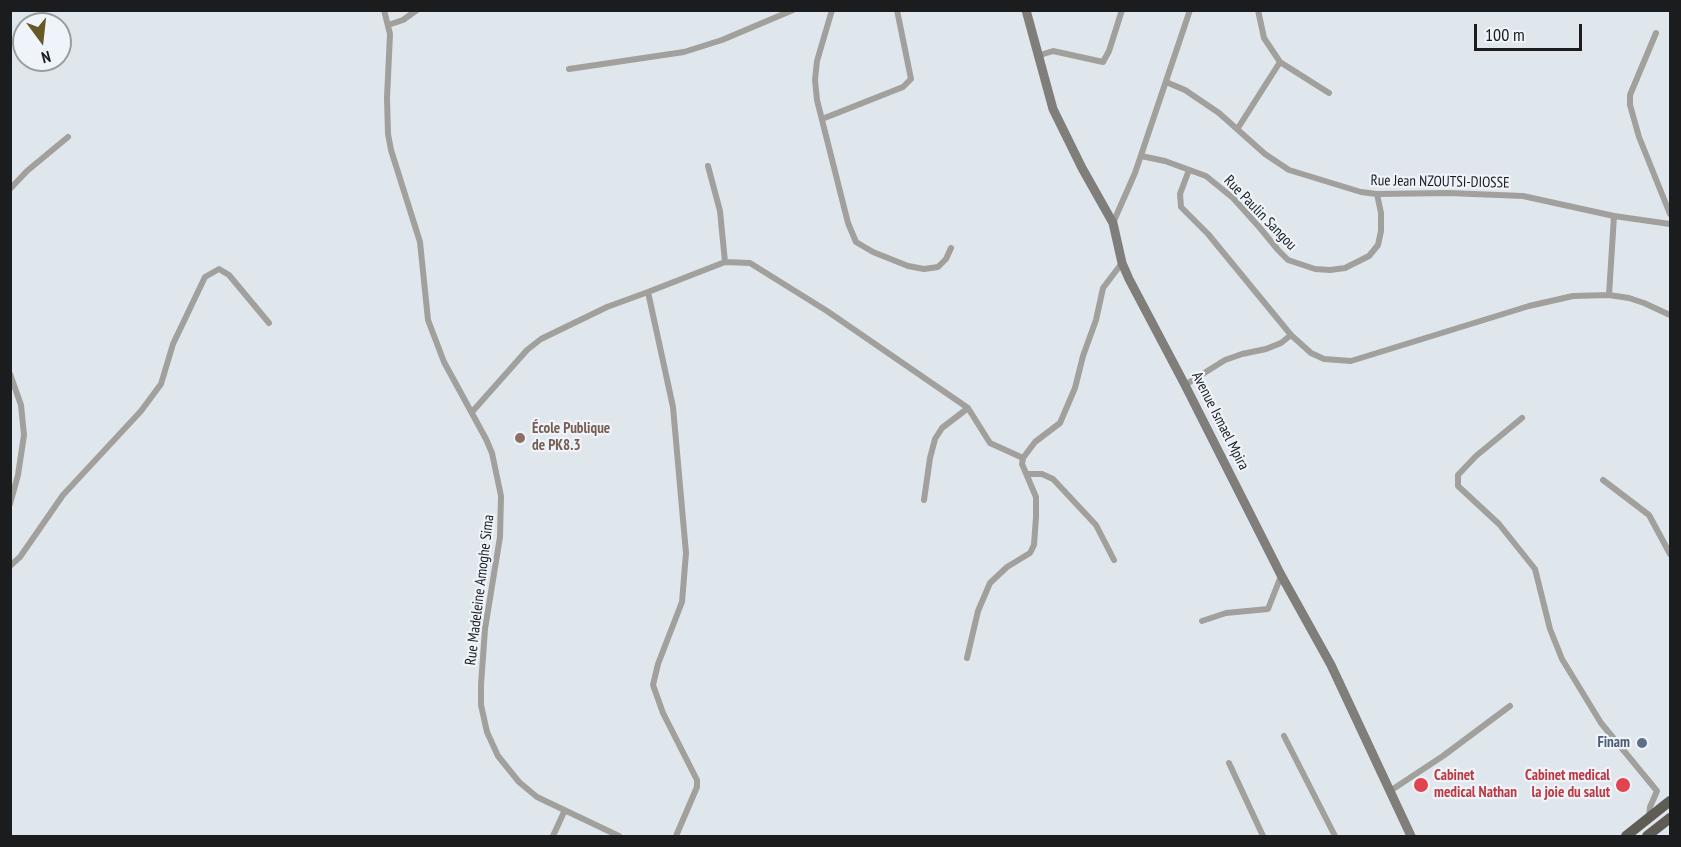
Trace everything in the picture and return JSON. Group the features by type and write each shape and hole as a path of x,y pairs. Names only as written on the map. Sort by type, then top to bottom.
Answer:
{"highway":[{"path":"1626,837 1671,801"},
{"path":"1647,837 1671,818"}],"main road":[{"name":"Avenue Ismael Mpira","path":"1026,10 1053,109 1062,130 1113,223 1122,262 1129,279 1281,575 1331,665 1411,837"}],"street":[{"name":"Rue Madeleine Amoghe Sima","path":"384,10 388,25 387,117 391,150 420,242 424,296 432,335 492,453 501,496 500,537 485,629 481,695 483,716 491,743 498,756 537,797 619,837"},
{"path":"388,25 403,20 417,10"},
{"path":"569,69 684,52 722,40 793,10"},
{"path":"832,10 817,61 815,80 817,100 848,223 856,242 873,252 908,266 924,269 938,267 946,259 951,248"},
{"path":"822,119 903,87 910,79 897,10"},
{"path":"1037,56 1053,51 1103,62 1109,51 1122,10"},
{"path":"1113,223 1142,156 1190,10"},
{"path":"1258,10 1264,38 1280,62 1329,93"},
{"path":"1656,33 1630,95 1630,105 1639,137 1671,214"},
{"path":"1238,128 1280,62"},
{"name":"Rue Jean NZOUTSI-DIOSSE","path":"1166,82 1185,90 1238,128 1265,154 1289,170 1361,192 1377,195 1448,193 1523,196 1614,216 1671,224"},
{"path":"10,189 27,171 68,137"},
{"name":"Rue Paulin Sangou","path":"1142,156 1165,161 1206,176 1246,212 1288,260 1315,269 1345,268 1369,256 1378,245 1381,231 1381,213 1377,195"},
{"path":"708,166 720,211 725,262"},
{"path":"1189,170 1180,194 1181,207 1208,234 1291,335 1311,353 1324,359 1351,361 1538,303 1573,296 1609,295 1644,303 1671,315"},
{"path":"1609,295 1614,216"},
{"path":"472,412 527,350 541,339 606,307 725,262 750,263 827,311 968,408 990,443 1023,458"},
{"path":"967,658 978,611 990,583 1007,567 1026,558 1034,545 1036,497 1022,464 1023,458 1035,442 1060,423 1075,388 1096,320 1103,288 1122,262"},
{"path":"10,566 20,557 63,495 141,411 161,384 173,344 205,276 219,269 229,275 270,323"},
{"path":"648,292 673,407 686,553 681,602 658,664 653,685 663,713 697,780 697,787 676,837"},
{"path":"1185,385 1225,360 1266,349 1281,343 1291,335"},
{"path":"10,375 21,405 24,435 18,475 10,504"},
{"path":"924,500 935,439 942,428 968,408"},
{"path":"1522,418 1476,456 1458,475 1458,486 1498,524 1535,569 1550,629 1562,659 1601,723 1657,791 1650,807 1649,818"},
{"path":"1027,474 1042,474 1053,479 1096,525 1114,560"},
{"path":"1603,480 1649,515 1671,554"},
{"path":"1202,621 1226,613 1268,609 1281,575"},
{"path":"1390,791 1443,756 1509,706"},
{"path":"1284,736 1335,837"},
{"path":"1229,763 1263,837"},
{"path":"553,837 564,812"}],"place":[{"name":"École Publique de PK8.3","path":"520,438"},
{"name":"Finam","path":"1642,743"},
{"name":"Cabinet medical Nathan","path":"1421,785"},
{"name":"Cabinet medical la joie du salut","path":"1623,785"}]}
